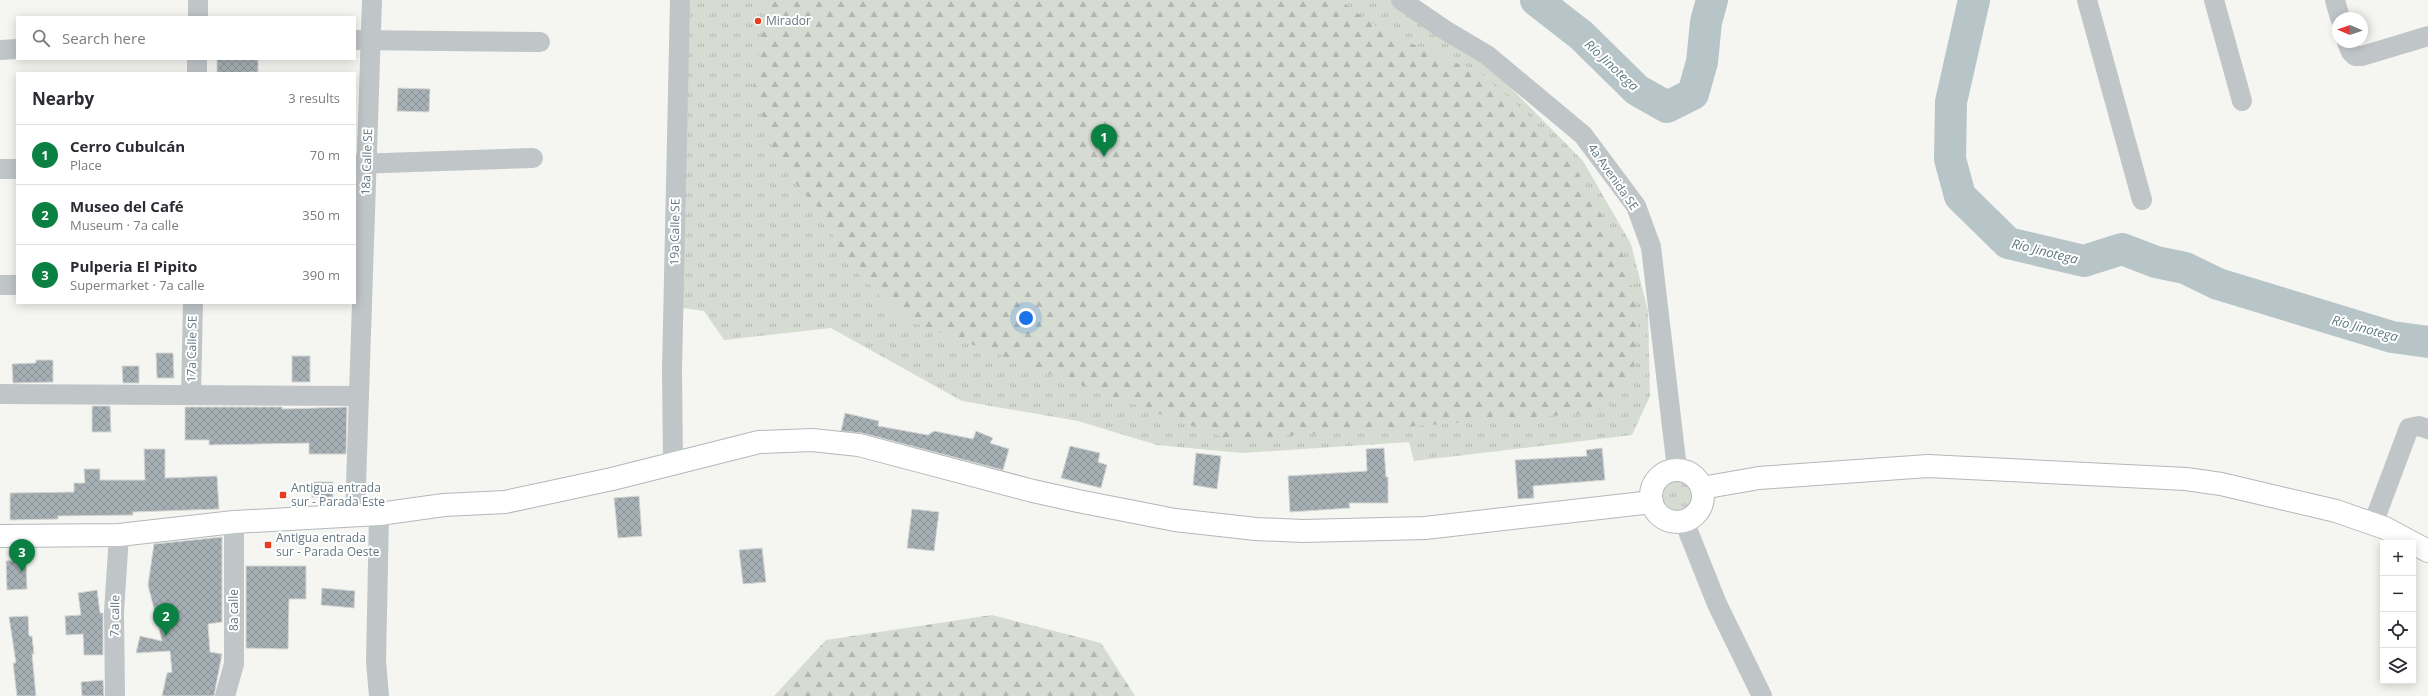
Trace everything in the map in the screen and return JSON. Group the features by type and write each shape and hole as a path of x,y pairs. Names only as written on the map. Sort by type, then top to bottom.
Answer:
{"main road":[{"path":"0,536 119,535 234,522 379,514 444,505 505,502 558,492 759,442 812,440 859,445 1033,491 1078,501 1175,520 1256,529 1296,531 1425,528 1652,502"},
{"path":"1702,488 1759,478 1928,466 2186,479 2221,484 2321,508 2386,528 2428,551"},
{"path":"1677,469 1693,475 1702,488 1704,495 1700,509 1684,521 1676,522 1664,518 1655,510 1652,502 1653,486 1657,479 1662,474 1677,469"}],"street":[{"path":"198,0 198,16"},
{"name":"18a Calle SE","path":"355,515 359,396 359,281 363,39 372,0"},
{"name":"19a Calle SE","path":"673,463 672,370 680,0"},
{"name":"4a Avenida SE","path":"1401,0 1445,30 1487,55 1583,135 1636,206 1651,247 1677,469"},
{"path":"2087,0 2142,200"},
{"path":"2214,0 2242,101"},
{"path":"2334,0 2338,12"},
{"path":"2350,48 2355,56 2362,56 2428,36"},
{"path":"363,39 540,42"},
{"path":"0,50 16,49"},
{"path":"197,60 197,72"},
{"path":"361,164 533,158"},
{"path":"0,169 16,169"},
{"path":"0,285 16,285"},
{"name":"17a Calle SE","path":"191,394 193,304"},
{"path":"0,394 359,396"},
{"path":"2373,524 2409,428 2418,426 2428,429"},
{"path":"379,514 376,662 379,696"},
{"path":"1684,521 1717,604 1762,696"},
{"name":"8a calle","path":"225,696 234,664 234,522"},
{"name":"7a calle","path":"115,696 114,612 119,535"}],"green space":[{"path":"685,0 1396,0 1484,58 1507,84 1583,161 1631,244 1648,311 1650,396 1632,435 1414,461 1409,442 1242,453 1157,445 1078,421 962,401 831,328 724,340 704,311 677,307"},
{"path":"781,0 1339,0 1383,31 1482,74 1525,112 1574,165 1622,252 1639,314 1632,380 1602,412 1230,440 903,319 844,259 822,212 778,163 753,88 767,4"},
{"path":"1673,472 1681,472 1690,476 1696,482 1700,495 1696,508 1690,514 1681,518 1673,518 1664,514 1658,508 1654,499 1654,491 1658,482 1664,476"},
{"path":"992,615 1101,643 1135,696 774,696 826,640"}],"building":[{"path":"217,60 258,60 258,72 217,72"},
{"path":"398,88 430,89 429,112 397,111"},
{"path":"156,353 173,353 174,378 157,378"},
{"path":"292,356 310,356 310,382 292,382"},
{"path":"36,360 53,360 53,382 13,383 12,364 36,363"},
{"path":"122,366 139,366 139,383 123,383"},
{"path":"92,406 110,406 111,432 92,432"},
{"path":"185,407 282,407 282,409 347,407 346,454 309,454 309,443 209,445 209,440 185,440"},
{"path":"845,413 879,421 878,426 928,435 934,431 973,439 976,431 993,438 990,443 1009,449 1003,470 862,433 841,431"},
{"path":"1070,446 1100,453 1098,462 1107,465 1101,488 1061,478"},
{"path":"1384,448 1386,477 1388,477 1388,503 1349,503 1350,508 1290,512 1288,476 1367,471 1366,449"},
{"path":"1602,448 1605,480 1533,486 1534,498 1518,499 1515,460 1587,456 1586,450"},
{"path":"144,449 165,449 165,478 217,476 219,509 133,512 133,515 58,516 58,519 10,520 10,493 74,492 74,483 85,483 84,469 100,469 100,480 145,480"},
{"path":"1196,453 1221,456 1217,489 1193,485"},
{"path":"312,482 333,482 333,497 312,497"},
{"path":"639,496 642,536 618,538 614,498"},
{"path":"912,509 939,512 934,551 907,548"},
{"path":"222,537 222,622 208,624 210,652 222,654 214,696 162,696 167,673 172,672 170,651 136,653 140,636 162,641 148,585 154,544"},
{"path":"762,548 766,582 743,584 739,550"},
{"path":"26,560 27,589 7,590 6,561"},
{"path":"246,566 306,566 306,599 289,599 288,649 246,648"},
{"path":"322,588 355,591 354,608 321,605"},
{"path":"97,590 100,613 103,613 103,655 84,655 83,634 66,635 65,616 81,615 78,593"},
{"path":"28,616 29,636 32,636 34,654 32,654 36,696 17,696 13,663 16,663 9,617"},
{"path":"103,680 104,696 82,696 81,682"}],"waterway":[{"name":"Río Jinotega","path":"1536,0 1581,35 1637,90 1667,107 1693,94 1702,62 1706,22 1712,0"},
{"name":"Río Jinotega","path":"1974,0 1951,102 1950,159 1960,196 2008,243 2084,261 2122,249 2156,262 2185,268 2218,284 2392,337 2428,342"}],"place":[{"name":"Mirador","path":"758,21"},
{"name":"Cerro Cubulcán","path":"1104,157"},
{"name":"Antigua entrada sur - Parada Este","path":"283,495"},
{"name":"Antigua entrada sur - Parada Oeste","path":"268,545"},
{"name":"Pulperia El Pipito","path":"22,572"},
{"name":"Museo del Café","path":"166,636"}]}
